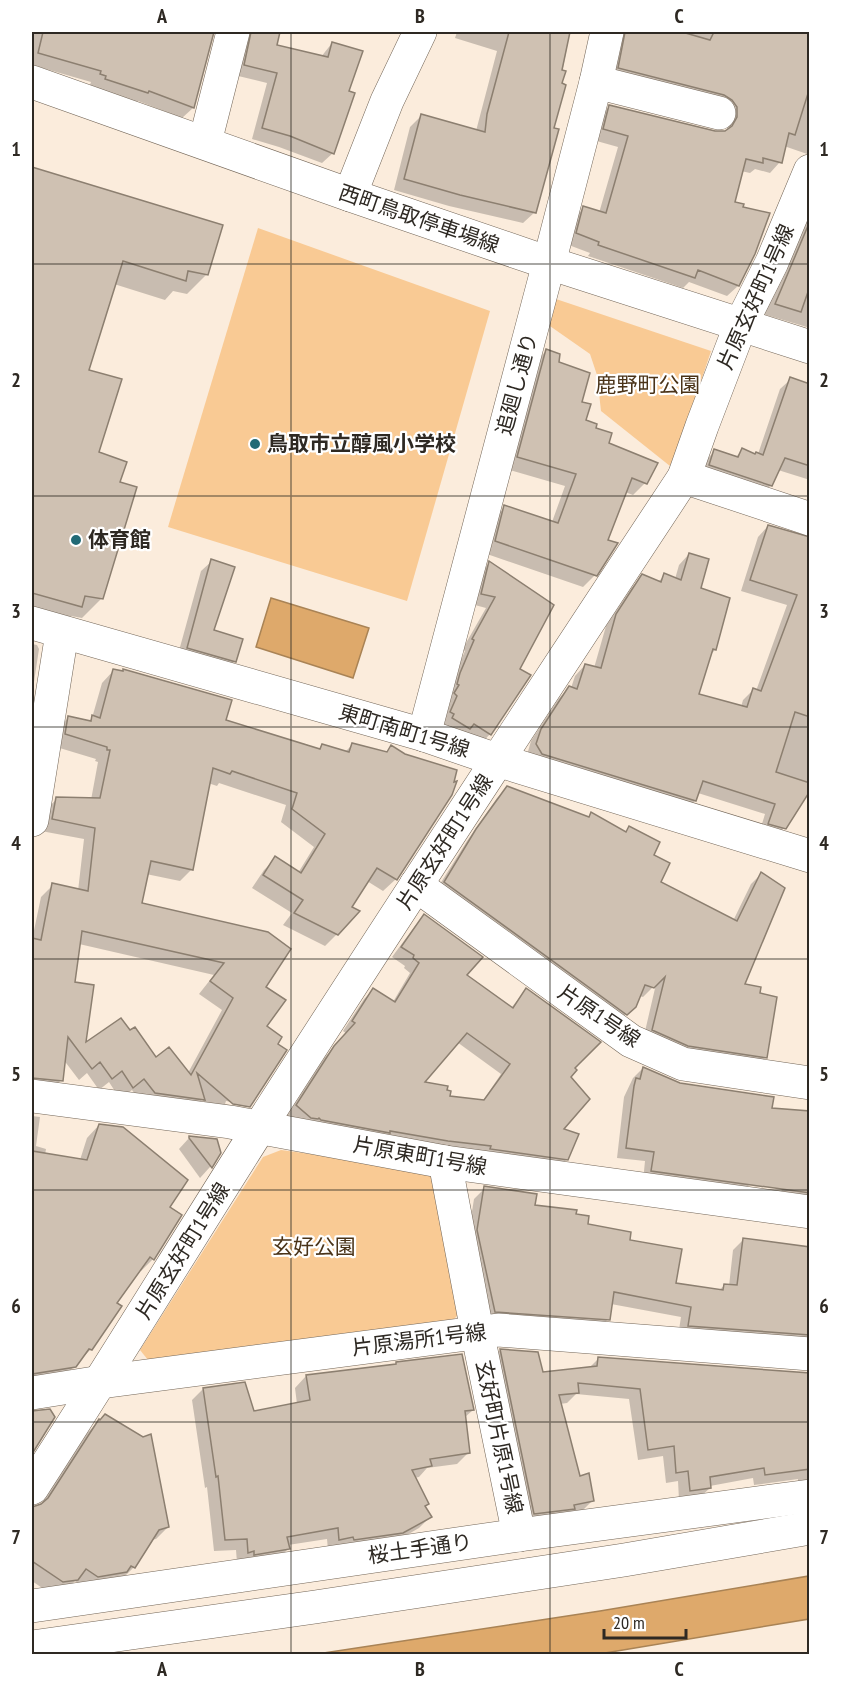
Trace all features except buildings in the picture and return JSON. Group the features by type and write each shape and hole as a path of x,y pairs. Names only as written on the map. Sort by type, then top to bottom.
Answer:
{"street":[{"path":"205,142 233,32"},
{"path":"350,195 387,101 420,32"},
{"name":"追廻し通り","path":"424,735 549,263 607,32"},
{"name":"西町鳥取停車場線","path":"32,82 549,263 810,347"},
{"path":"596,82 719,113"},
{"name":"片原玄好町1号線","path":"32,1488 416,885 684,477 741,324 772,262 810,171"},
{"path":"684,477 810,519"},
{"name":"東町南町1号線","path":"32,623 424,735 810,856"},
{"path":"32,820 62,633"},
{"name":"片原1号線","path":"416,885 631,1041 683,1064 810,1083"},
{"name":"片原東町1号線","path":"32,1096 230,1122 445,1162 810,1212"},
{"name":"玄好町片原1号線","path":"445,1162 477,1331 531,1555"},
{"name":"片原湯所1号線","path":"32,1393 477,1331 498,1330 810,1354"},
{"name":"桜土手通り","path":"32,1606 531,1555 810,1496"},
{"path":"32,1647 315,1607 531,1555 810,1528"}],"green space":[{"path":"258,228 490,311 407,601 168,527"},
{"name":"鹿野町公園","path":"553,298 711,351 670,466 601,411 597,375 590,354 547,324"},
{"name":"玄好公園","path":"281,1150 427,1170 438,1185 462,1311 452,1321 148,1360 140,1350 263,1157"}],"shaded area":[{"path":"271,598 369,628 353,678 256,647"},
{"path":"809,1576 809,1619 599,1654 317,1654 600,1611"}],"place":[{"name":"鳥取市立醇風小学校","path":"255,444"},
{"name":"体育館","path":"76,540"}]}
